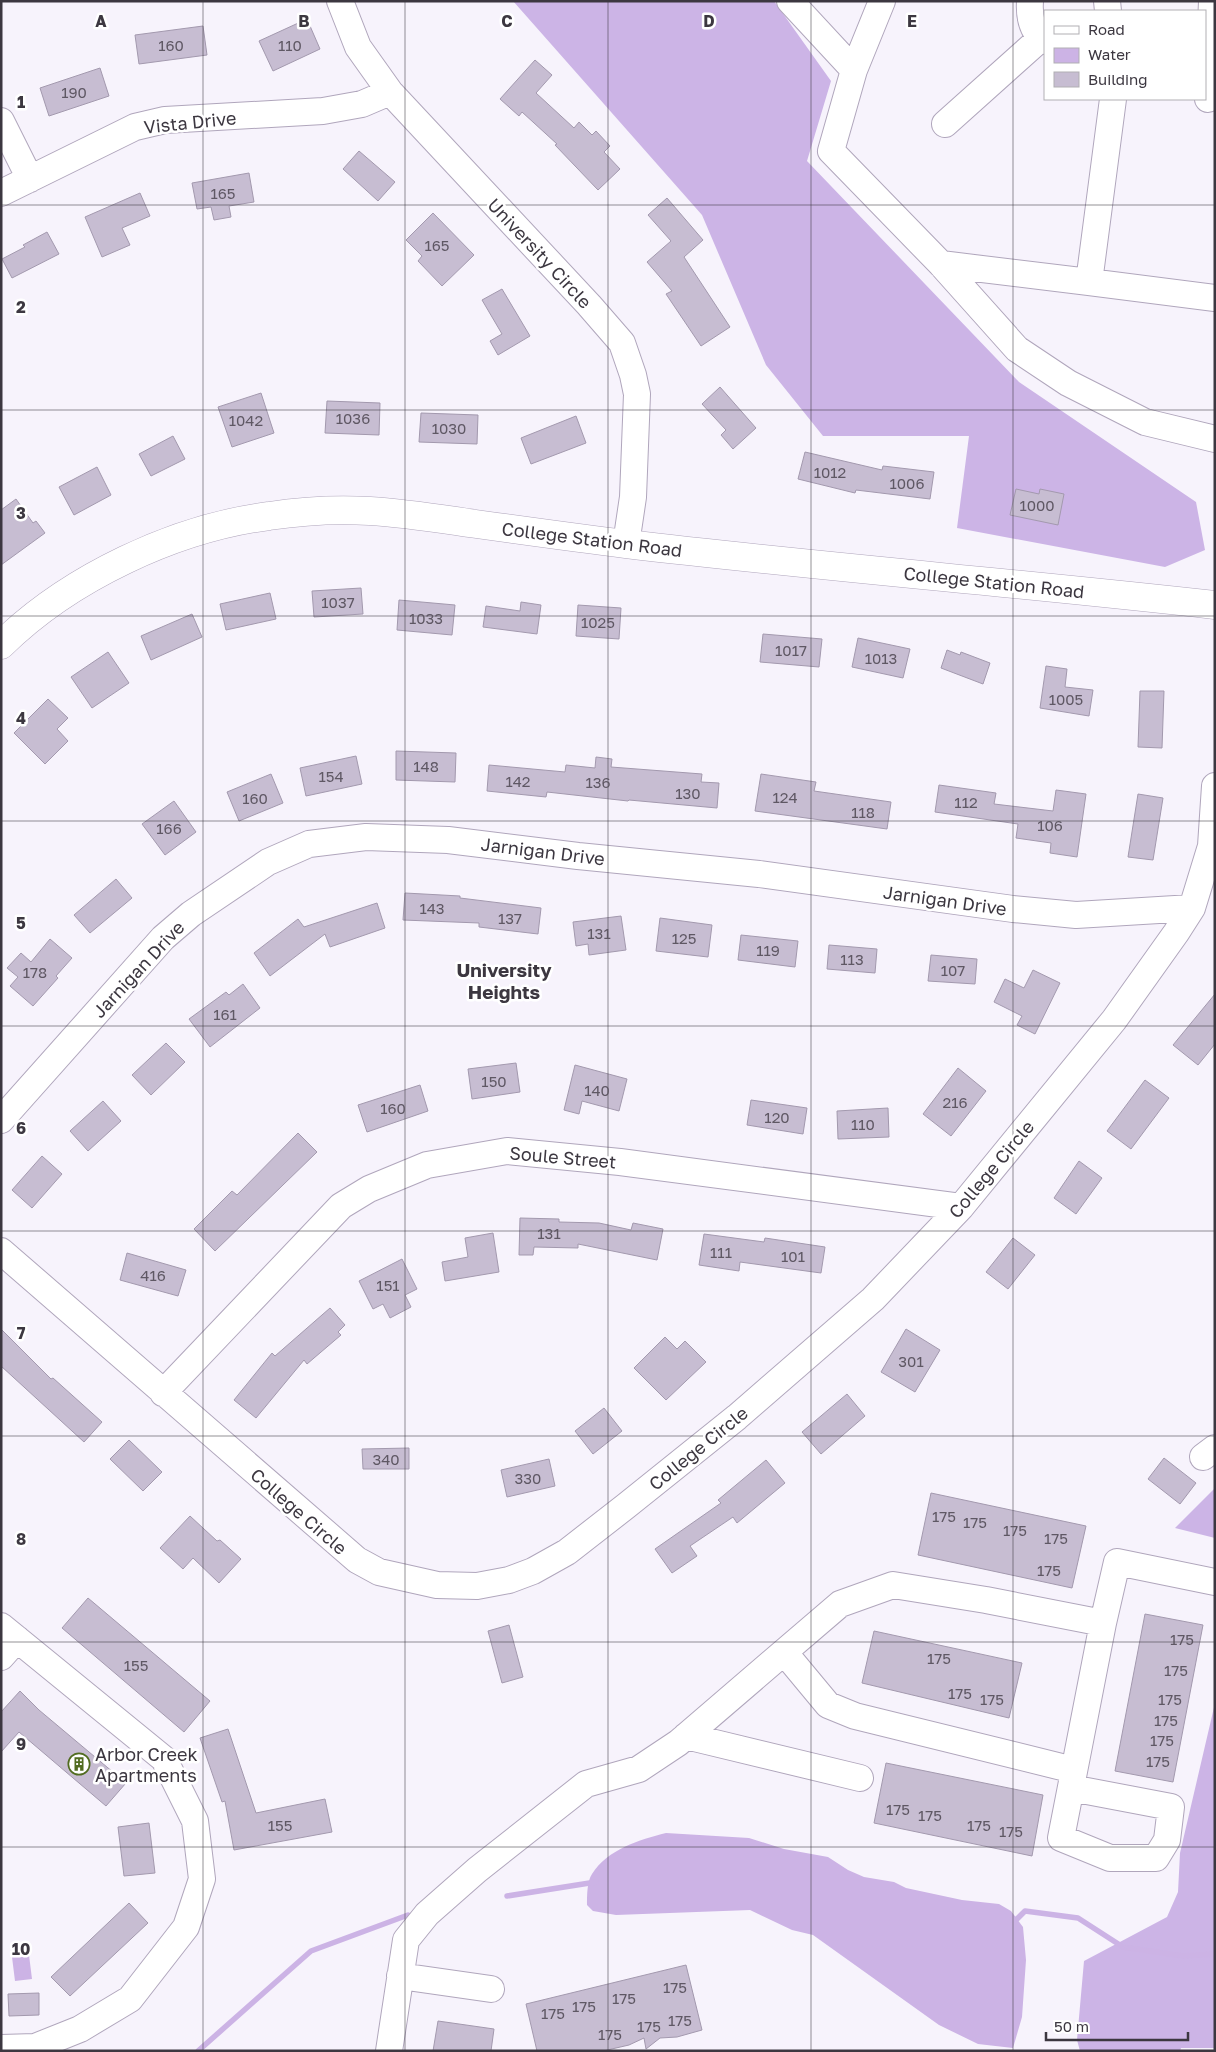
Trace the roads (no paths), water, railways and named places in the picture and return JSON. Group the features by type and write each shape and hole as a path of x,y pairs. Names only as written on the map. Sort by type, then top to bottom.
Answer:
{"main road":[{"name":"College Station Road","path":"1,645 43,610 77,587 135,555 181,536 240,520 316,510 369,510 626,544 1215,606"}],"street":[{"name":"University Circle","path":"340,1 358,47 390,92 594,310 622,344 637,394 633,497 626,544"},
{"path":"790,1 854,70"},
{"path":"882,1 854,70 831,151 941,264 1016,349 1068,384 1144,422 1215,439"},
{"path":"945,124 1043,39 1033,27 1029,13 1030,1"},
{"path":"1209,99 1212,1"},
{"name":"Vista Drive","path":"1,193 135,127 164,120 323,111 362,104 390,92"},
{"path":"1089,282 1113,100"},
{"path":"1,121 30,179"},
{"path":"941,264 1215,298"},
{"name":"College Circle","path":"1,1250 162,1393 357,1560 379,1572 437,1585 477,1586 509,1580 534,1571 567,1552 737,1417 873,1299 961,1207 1114,1020 1154,966 1192,908 1212,846 1215,786"},
{"name":"Jarnigan Drive","path":"1,1120 163,938 191,914 268,862 309,844 366,837 448,840 578,856 759,874 1013,909 1076,915 1192,908"},
{"name":"Soule Street","path":"162,1393 341,1206 368,1189 428,1165 507,1151 620,1162 961,1207"},
{"path":"784,1652 828,1705 855,1716 1073,1779 1103,1623 1117,1562 1215,1582"},
{"path":"389,2051 406,1940 426,1914 477,1870 586,1784 639,1770 686,1736 840,1604 893,1585 986,1600 1103,1623"},
{"path":"6,1641 164,1759 194,1821 202,1879 186,1927 130,1999 72,2032 35,2047 14,2049"},
{"path":"686,1736 860,1778"},
{"path":"400,1976 491,1989"}],"water":[{"path":"666,1833 749,1838 784,1849 828,1857 848,1870 864,1877 894,1882 906,1888 962,1900 999,1904 1011,1911 1023,1927 1026,1960 1022,2017 1013,2048 978,2044 939,2025 813,1935 792,1930 750,1910 616,1915 593,1911 587,1905 590,1877 599,1865 615,1852 635,1842"},
{"path":"28,1947 32,1979 15,1981 11,1949"}],"waterway":[{"path":"507,1896 596,1882"},
{"path":"1010,1920 1017,1919 1025,1911 1078,1918 1123,1947 1183,1956 1215,1954"},
{"path":"198,2051 311,1951 408,1915"}],"place":[{"name":"Arbor Creek Apartments","path":"79,1764"}],"district":[{"name":"University Heights","path":"504,980"}]}
